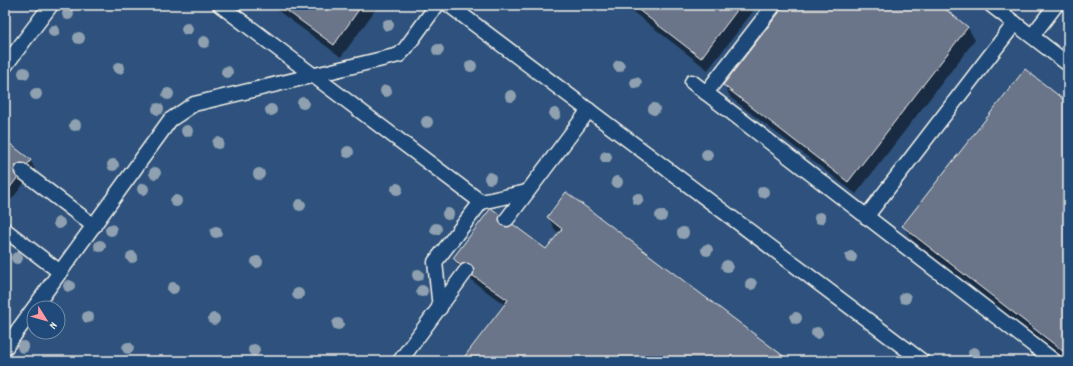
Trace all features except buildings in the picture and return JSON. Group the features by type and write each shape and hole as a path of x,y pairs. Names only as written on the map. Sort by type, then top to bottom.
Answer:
{"lane":[{"path":"5,66 51,5"},
{"path":"220,5 481,202"},
{"path":"5,348 170,120 184,109 194,104 399,55 437,5"},
{"path":"449,5 922,361"},
{"path":"706,93 774,5"},
{"path":"991,5 1068,64"},
{"path":"1032,36 1056,5"},
{"path":"866,217 1015,24"},
{"path":"692,82 1054,361"},
{"path":"507,219 588,110"},
{"path":"22,172 94,226"},
{"path":"440,308 435,262 481,202 527,192"},
{"path":"5,230 60,272"},
{"path":"400,361 440,308 466,270"}]}
